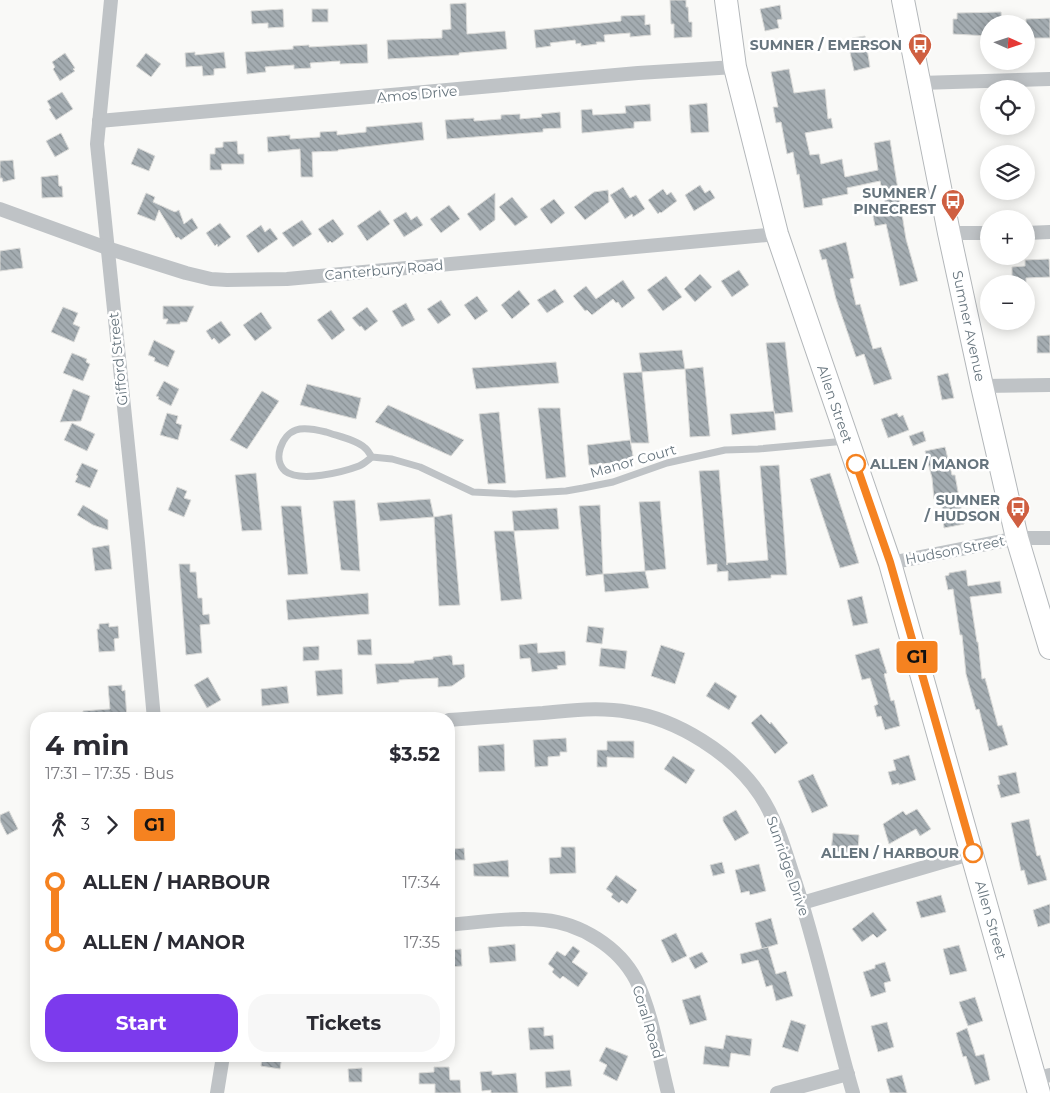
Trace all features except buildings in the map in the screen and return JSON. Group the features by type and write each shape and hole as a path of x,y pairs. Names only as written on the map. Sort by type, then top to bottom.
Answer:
{"main road":[{"name":"Allen Street","path":"726,0 735,67 777,234 890,562 973,853 1042,1082"},
{"name":"Sumner Avenue","path":"903,0 949,233 982,386 1017,538 1050,648"}],"street":[{"name":"Gifford Street","path":"110,0 97,144 153,712"},
{"name":"Amos Drive","path":"100,121 638,73 735,67"},
{"path":"920,83 1050,79"},
{"name":"Canterbury Road","path":"0,209 107,248 186,273 211,278 244,280 316,276 777,234"},
{"path":"1035,232 1050,232"},
{"path":"949,233 980,233"},
{"path":"982,386 1050,385"},
{"name":"Hudson Street","path":"890,562 1017,538 1050,538"},
{"name":"Sunridge Drive","path":"455,720 573,710 610,710 642,714 680,728 727,759 759,793 777,827 802,902 854,1093"},
{"path":"802,902 973,853"},
{"name":"Coral Road","path":"455,924 509,920 545,920 573,926 599,940 629,969 641,990 668,1093"},
{"path":"217,1093 222,1062"},
{"path":"777,1093 848,1074"}],"lane":[{"name":"Manor Court","path":"372,457 365,448 344,438 319,430 298,429 287,435 279,450 279,461 285,470 297,476 311,476 342,471 361,466 372,457 392,459 420,467 473,492 515,494 566,491 613,482 667,463 725,450 848,441"}],"bus line":[{"name":"G1","path":"856,464 890,562 973,853"}],"place":[{"name":"SUMNER / EMERSON","path":"920,66"},
{"name":"SUMNER / PINECREST","path":"953,222"},
{"name":"ALLEN / MANOR","path":"856,464"},
{"name":"SUMNER / HUDSON","path":"1018,529"},
{"name":"ALLEN / HARBOUR","path":"973,853"}]}
